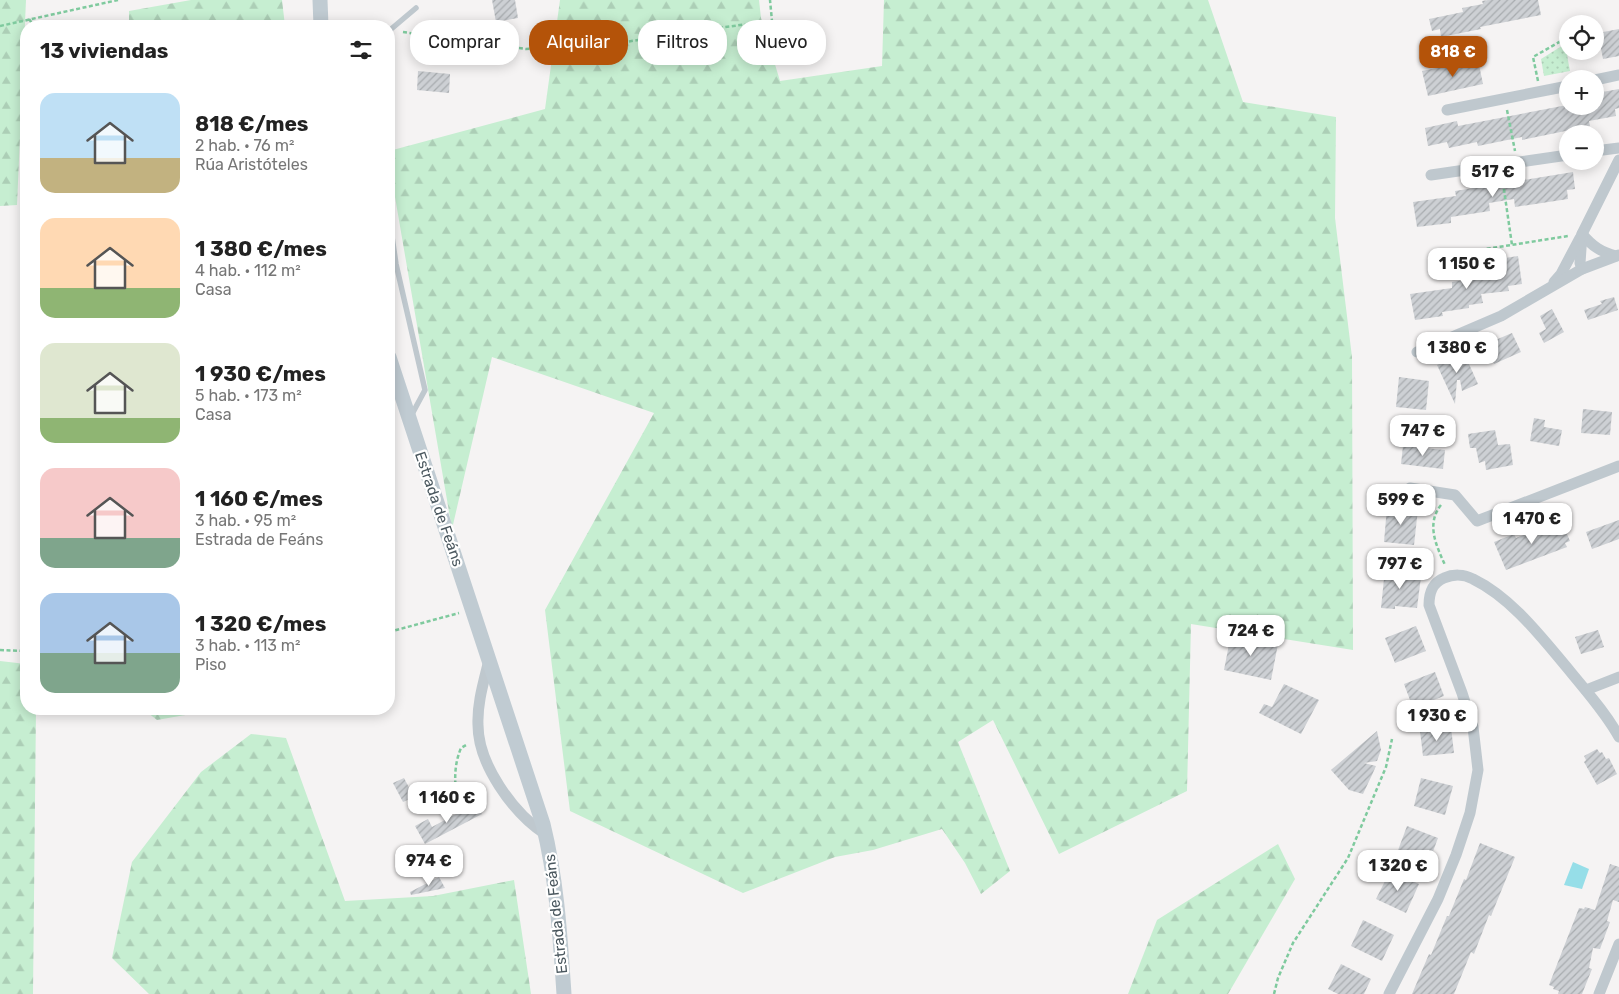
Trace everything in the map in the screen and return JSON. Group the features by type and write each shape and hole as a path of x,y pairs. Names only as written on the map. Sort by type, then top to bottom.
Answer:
{"street":[{"path":"320,0 321,20"},
{"path":"1604,78 1619,75"},
{"path":"1446,110 1559,88"},
{"path":"1604,150 1619,148"},
{"path":"1431,175 1559,156"},
{"path":"1550,286 1561,274 1619,160"},
{"path":"1582,234 1590,244 1603,253 1618,255"},
{"path":"1582,234 1580,263 1582,269"},
{"path":"1417,352 1501,316 1582,269 1618,255"},
{"name":"Estrada de Feáns","path":"395,376 530,783 545,834 556,887 564,994"},
{"path":"1410,488 1455,495 1477,521 1619,466"},
{"path":"1389,994 1438,899 1452,864 1470,813 1478,770 1473,727 1429,606 1429,596 1433,585 1440,579 1461,575 1472,578 1495,593 1531,625 1586,690 1619,737"},
{"name":"Estrada de Feáns","path":"489,660 481,692 478,724 479,740 493,777 524,816 545,834"},
{"path":"1586,690 1619,677"},
{"path":"1599,994 1619,944"}],"lane":[{"path":"395,27 416,8"},
{"path":"395,257 425,390 409,419"}],"path":[{"path":"24,20 118,0"},
{"path":"395,33 526,49 600,46 772,21 770,0"},
{"path":"0,26 20,21"},
{"path":"1530,83 1538,81 1533,57 1559,42"},
{"path":"1505,99 1515,149"},
{"path":"1502,177 1512,245"},
{"path":"1429,258 1582,234"},
{"path":"1449,494 1436,511 1433,529 1436,544 1449,576"},
{"path":"395,630 473,609"},
{"path":"0,650 20,651"},
{"path":"1274,994 1278,978 1293,943 1348,858 1386,767 1392,739"},
{"path":"457,804 454,778 456,759 461,748 479,740"}],"green space":[{"path":"0,0 26,0 25,20 20,20 20,137 17,205 0,206"},
{"path":"191,0 282,0 284,20 129,20 129,11"},
{"path":"560,0 759,0 762,20 737,20 737,65 775,65 780,81 882,66 884,0 1208,0 1243,102 1336,117 1335,218 1352,357 1353,650 1191,624 1187,791 1059,854 993,720 958,742 1010,871 981,894 965,863 942,829 873,850 835,857 743,893 570,811 545,610 654,413 492,357 452,529 395,197 395,149 545,109 551,65 628,65 628,20 557,20"},
{"path":"1559,48 1559,60 1568,60 1570,70 1559,70 1559,73 1544,76 1541,59"},
{"path":"0,661 20,663 20,715 36,715 33,994 0,994"},
{"path":"151,715 185,715 157,720"},
{"path":"251,734 286,738 345,901 433,896 514,880 531,994 149,994 112,958 132,862 201,772"},
{"path":"1278,844 1295,879 1228,994 1128,994 1157,920"}],"water":[{"path":"1573,862 1589,869 1582,889 1564,885"}],"building":[{"path":"492,0 515,0 518,18 496,20"},
{"path":"1538,0 1541,15 1441,37 1440,29 1432,31 1429,19 1463,12 1462,8 1483,4 1482,1"},
{"path":"1619,29 1619,56 1604,59 1604,32"},
{"path":"1478,60 1483,84 1428,96 1422,71"},
{"path":"418,71 450,74 449,93 417,90"},
{"path":"1619,89 1619,108 1615,109 1616,116 1589,121 1590,125 1559,125 1559,132 1522,140 1522,137 1478,146 1477,142 1449,148 1447,142 1428,146 1425,128 1457,121 1458,126 1559,107 1559,115 1604,115 1604,92"},
{"path":"1573,172 1575,189 1567,190 1568,199 1515,207 1514,199 1489,203 1490,211 1451,217 1451,223 1417,227 1413,202 1456,196 1455,191"},
{"path":"1518,256 1522,284 1508,286 1509,291 1481,294 1483,303 1469,305 1469,308 1442,312 1443,316 1415,320 1410,294 1452,288 1452,282 1465,280 1464,276 1492,272 1491,262 1505,261 1505,258"},
{"path":"1614,297 1618,310 1588,320 1584,310 1602,304 1600,301"},
{"path":"1552,309 1564,332 1544,343 1539,333 1546,329 1540,316"},
{"path":"1512,333 1521,352 1494,364 1486,344"},
{"path":"1464,353 1478,384 1462,391 1460,380 1457,380 1455,404 1437,365"},
{"path":"1399,377 1429,381 1426,410 1396,407"},
{"path":"1583,409 1612,412 1610,435 1581,433"},
{"path":"1534,418 1545,420 1544,427 1562,430 1559,446 1530,441"},
{"path":"1495,430 1498,445 1510,444 1513,465 1486,470 1485,461 1479,463 1476,448 1470,448 1468,434"},
{"path":"1403,446 1445,450 1443,469 1401,464"},
{"path":"1387,507 1418,509 1414,545 1384,542"},
{"path":"1561,520 1570,541 1565,543 1567,547 1506,570 1494,542 1514,534 1516,538"},
{"path":"1619,520 1619,539 1592,549 1586,532"},
{"path":"1385,569 1407,571 1406,576 1421,577 1417,608 1395,606 1395,609 1381,608"},
{"path":"1416,626 1426,651 1395,663 1385,638"},
{"path":"1598,630 1604,647 1581,654 1575,637"},
{"path":"1231,634 1278,644 1271,680 1224,670"},
{"path":"1435,672 1444,696 1413,708 1404,684"},
{"path":"1284,684 1319,700 1301,734 1259,713 1264,704 1272,707"},
{"path":"1451,727 1454,753 1423,756 1420,731"},
{"path":"1377,731 1381,750 1377,761 1364,763 1376,766 1363,794 1349,790 1331,770"},
{"path":"1597,749 1600,753 1602,752 1606,759 1609,758 1617,774 1597,785 1584,762 1586,760 1584,756"},
{"path":"404,778 414,797 403,802 393,783"},
{"path":"1421,778 1453,786 1445,815 1414,806"},
{"path":"476,803 482,814 425,844 415,826 428,819 432,827"},
{"path":"1407,826 1438,838 1428,865 1397,853"},
{"path":"1480,843 1515,857 1474,954 1471,952 1454,994 1412,994 1447,916 1449,916 1464,879 1466,880"},
{"path":"1610,864 1619,867 1619,902 1613,900 1607,921 1610,922 1600,949 1593,948 1589,968 1592,969 1582,994 1558,994 1559,991 1549,985 1579,908 1584,909 1585,907 1595,910"},
{"path":"1390,871 1419,884 1406,913 1376,899"},
{"path":"439,877 445,888 411,895 410,892"},
{"path":"1363,920 1394,935 1382,961 1351,946"},
{"path":"1341,964 1371,979 1364,994 1338,994 1328,989"}]}
